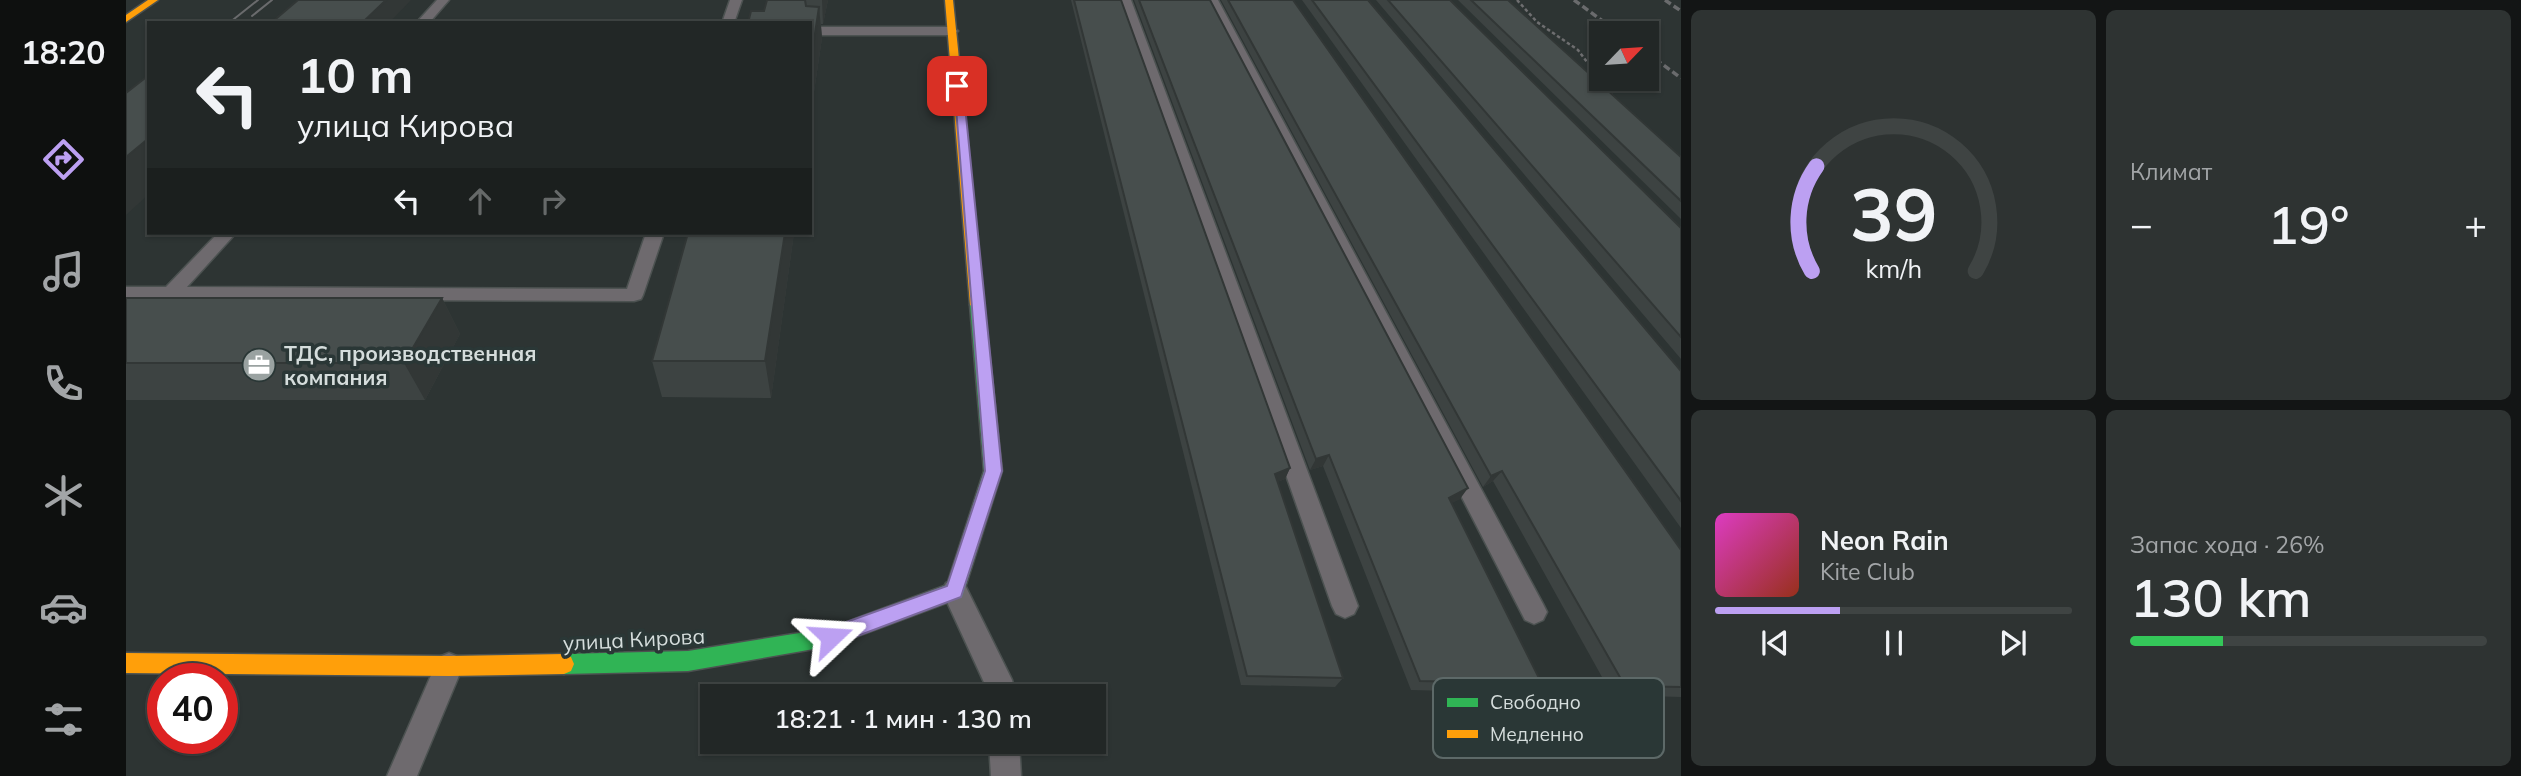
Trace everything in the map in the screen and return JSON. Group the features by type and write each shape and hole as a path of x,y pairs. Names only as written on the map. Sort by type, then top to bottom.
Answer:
{"street":[{"path":"126,19 155,0"},
{"path":"949,0 993,471 954,591"},
{"name":"улица Кирова","path":"126,663 449,666 688,661 831,637 954,591"}],"lane":[{"path":"424,21 443,0"},
{"path":"729,21 736,0"},
{"path":"1125,0 1345,606"},
{"path":"1212,0 1534,612"},
{"path":"812,31 952,31"},
{"path":"171,293 225,235"},
{"path":"126,293 634,295 654,235"},
{"path":"954,591 999,684"},
{"path":"402,776 449,666"},
{"path":"1005,754 1006,776"}],"path":[{"path":"1517,0 1537,22 1578,50 1617,102"}],"building":[{"path":"298,0 386,0 364,21 273,21"},
{"path":"767,0 805,0 806,6 819,7 812,54 812,21 748,21 751,11 764,11"},
{"path":"1074,0 1121,0 1290,468 1275,474 1343,678 1247,676"},
{"path":"1139,0 1210,0 1468,488 1449,498 1539,678 1433,678 1433,681 1420,681 1329,455 1316,459"},
{"path":"1228,0 1293,0 1681,550 1681,687 1664,687 1664,678 1620,678 1502,471 1491,476"},
{"path":"1312,0 1368,0 1681,371 1681,501"},
{"path":"1388,0 1450,0 1681,228 1681,337"},
{"path":"1471,0 1508,0 1589,74 1589,91 1608,91 1681,157 1681,201"},
{"path":"147,77 147,140 126,157 126,93"},
{"path":"687,235 785,235 765,361 652,361"},
{"path":"126,298 442,298 404,363 126,363"}],"tram line":[{"path":"232,21 258,0"},
{"path":"252,16 272,0"}],"railway":[{"path":"1574,0 1603,21"},
{"path":"1665,0 1681,11"},
{"path":"1659,62 1681,78"}],"traffic: fast":[{"path":"564,664 688,661 831,637 955,591 993,471 977,305"}],"traffic: slow":[{"path":"126,19 154,0"},
{"path":"949,0 977,305"},
{"path":"126,663 449,666 564,664"}],"place":[{"name":"ТДС, производственная компания","path":"259,365"}],"route":[{"path":"831,637 954,591 993,471 957,86"}]}
